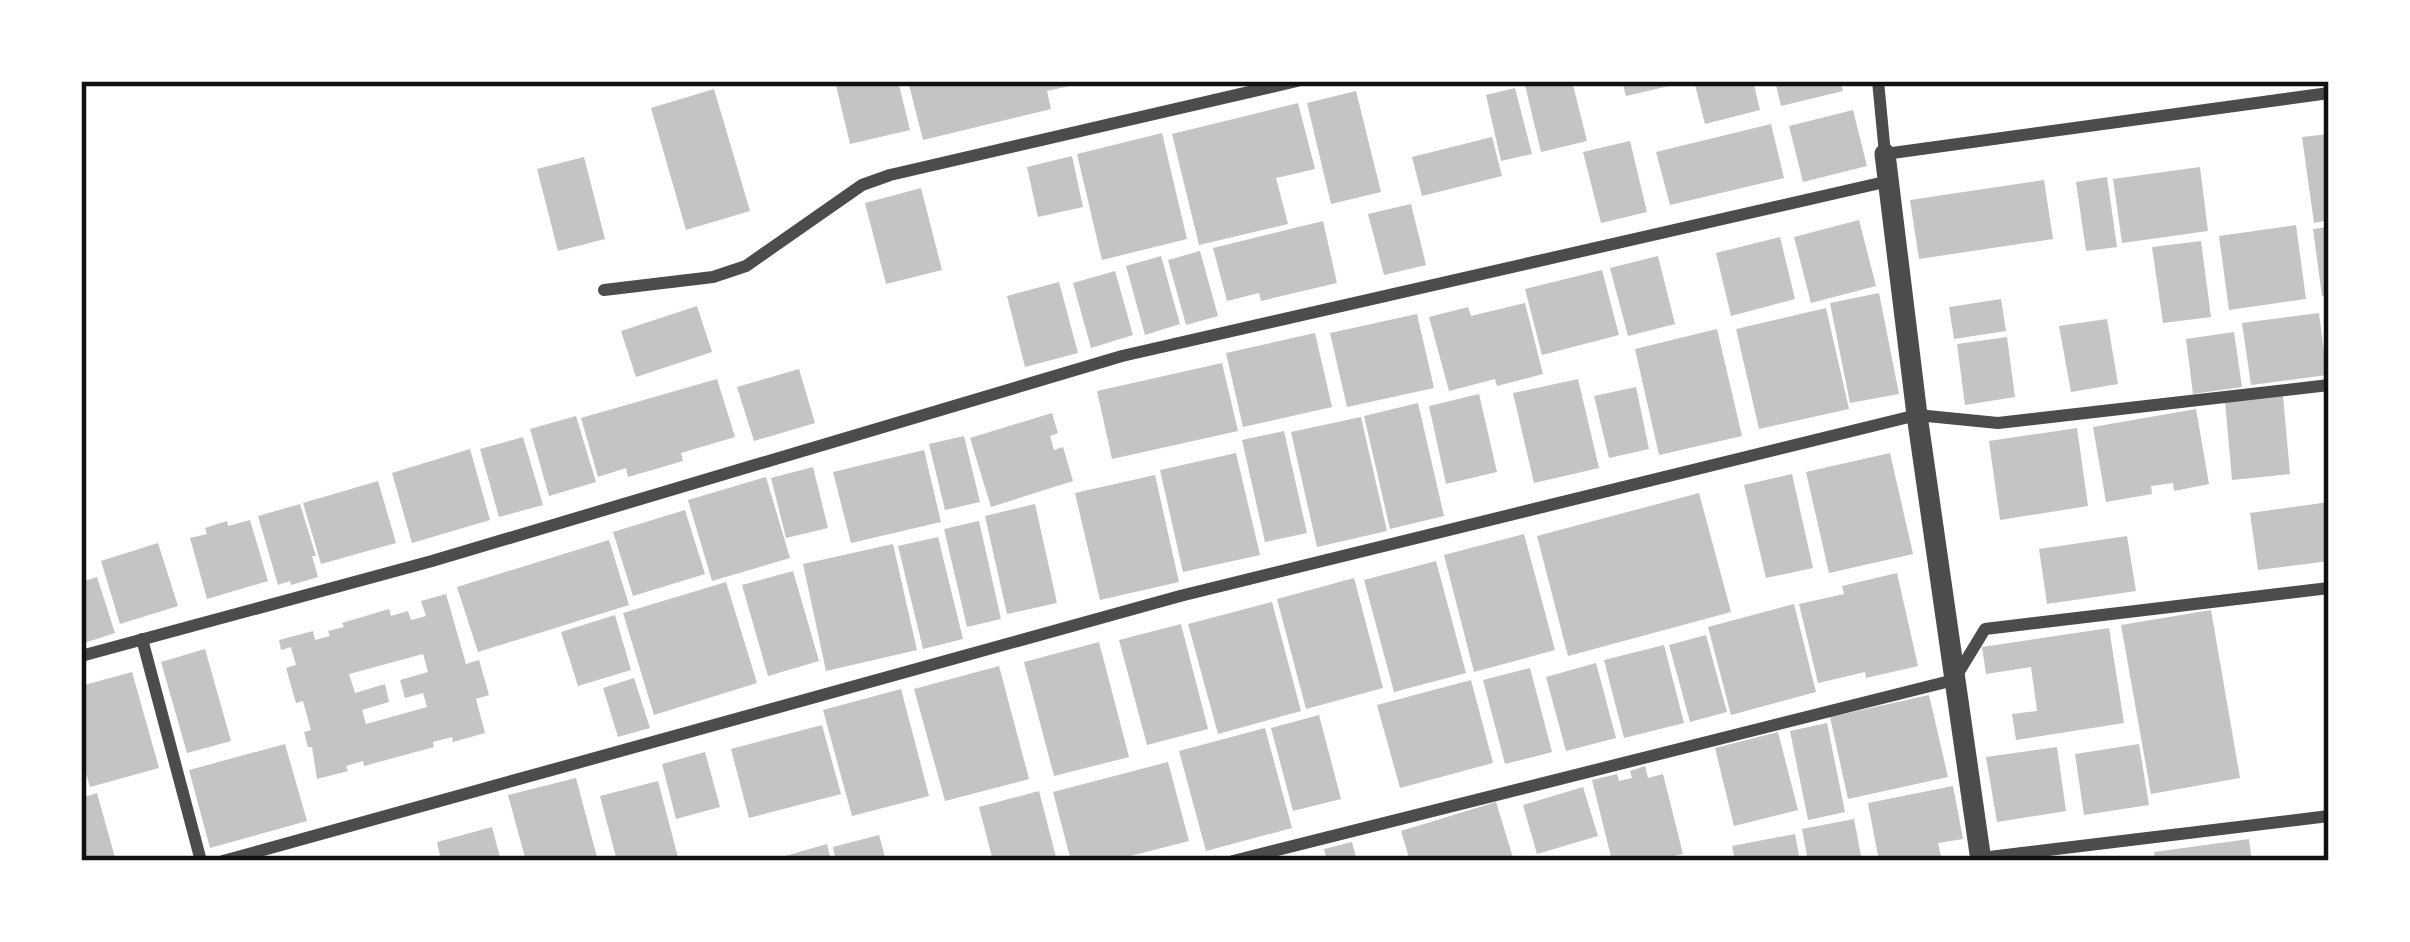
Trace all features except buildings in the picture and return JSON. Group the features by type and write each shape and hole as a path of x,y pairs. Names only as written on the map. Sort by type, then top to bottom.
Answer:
{"street":[{"path":"604,290 713,277 746,266 862,185 890,176 1297,81"},
{"path":"1878,81 1917,416 1981,859 2329,816"},
{"path":"1885,154 2329,93"},
{"path":"81,656 432,561 1122,356 1889,181"},
{"path":"223,861 1180,596 1917,416 1998,423 2329,385"},
{"path":"1233,861 1954,680 1985,629 2329,588"},
{"path":"142,639 200,861"}]}
